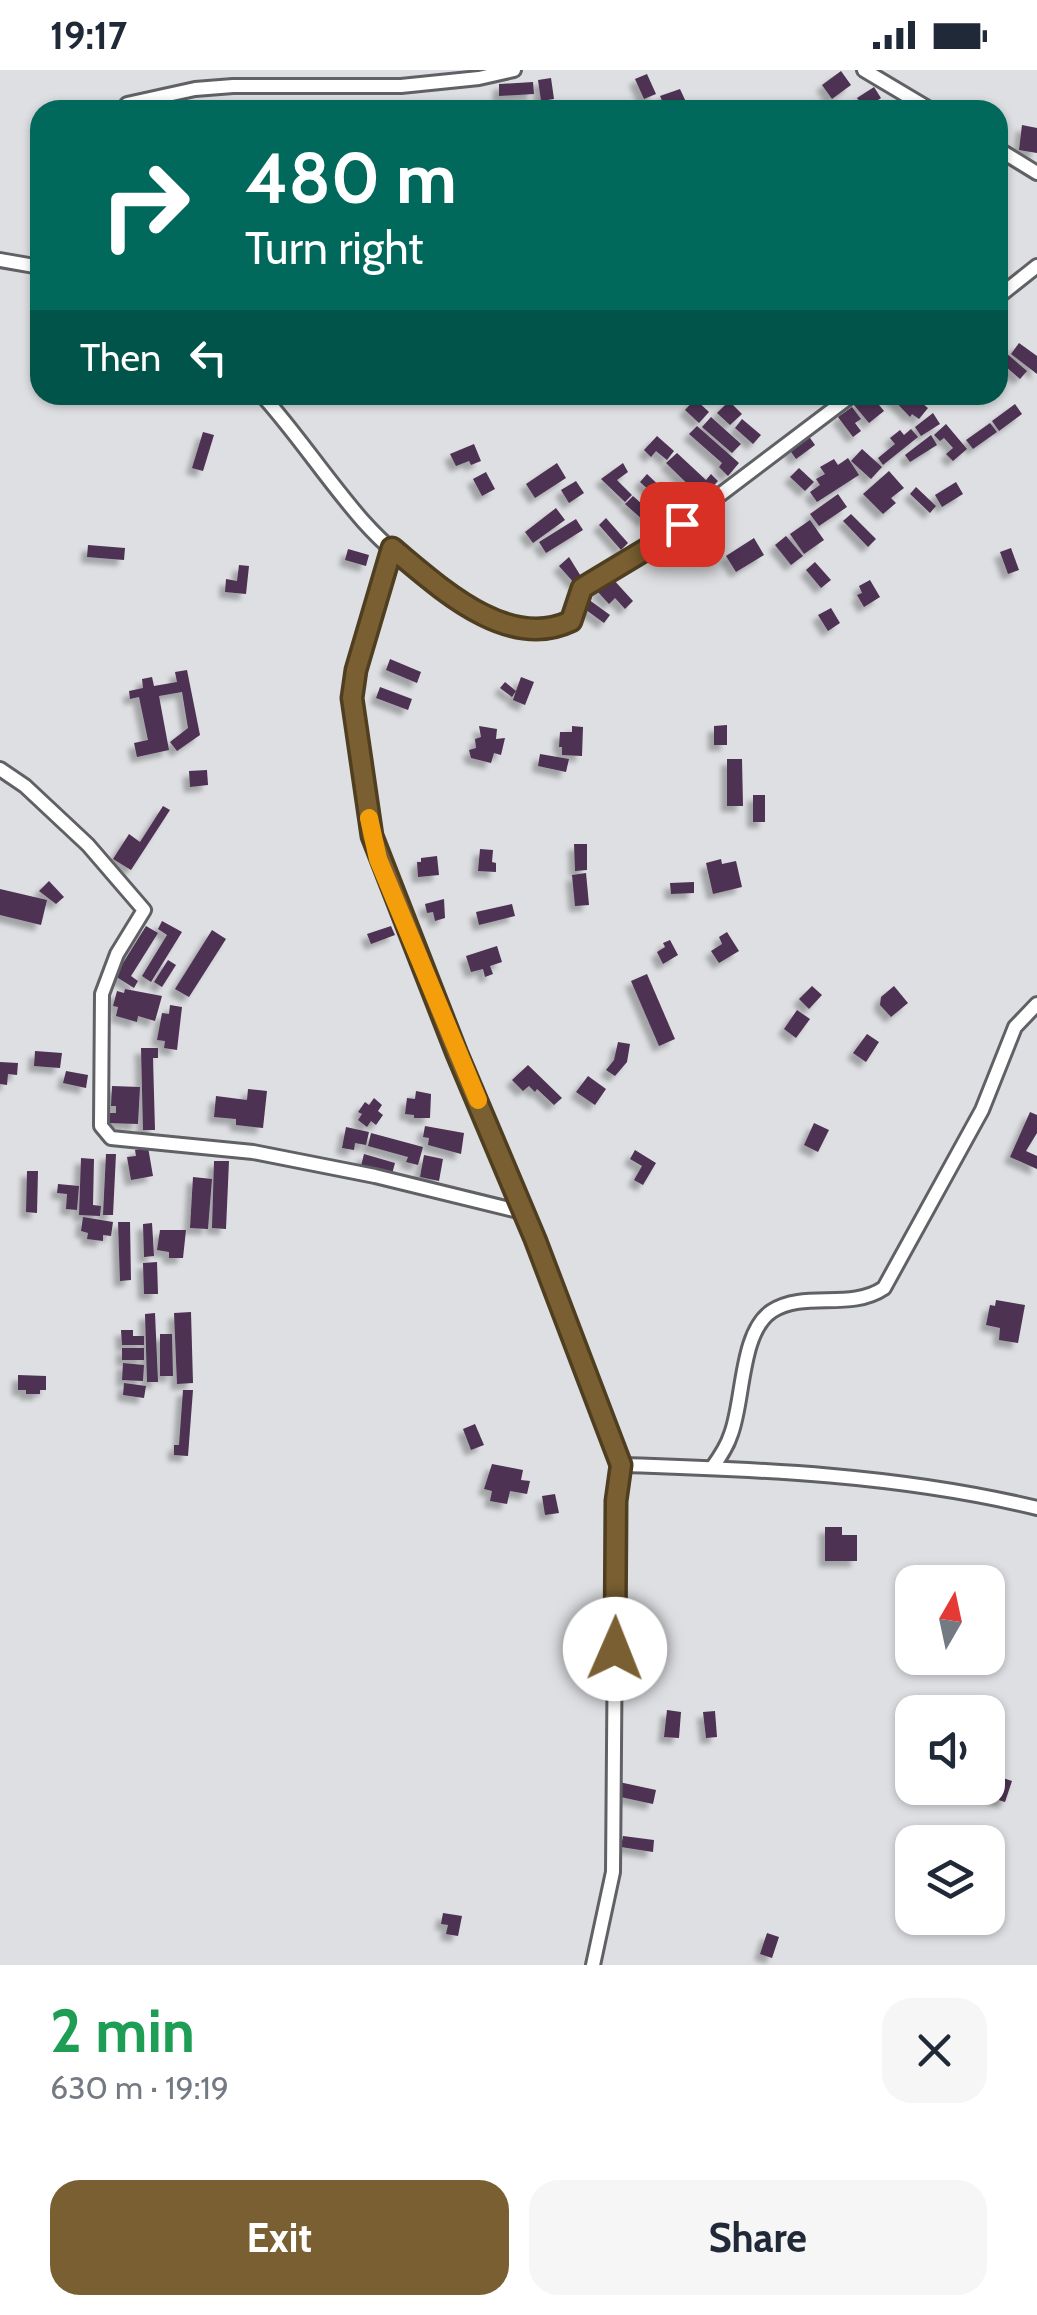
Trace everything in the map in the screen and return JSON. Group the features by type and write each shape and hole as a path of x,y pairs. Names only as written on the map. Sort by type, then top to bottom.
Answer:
{"street":[{"path":"146,100 233,86 400,86 479,78 514,70"},
{"path":"864,70 914,100"},
{"path":"1008,155 1037,172"},
{"path":"0,260 30,265"},
{"path":"1008,289 1037,266"},
{"path":"270,405 364,522 442,588 492,620 552,630 571,621 582,588 655,544 838,405"},
{"path":"392,548 356,670 352,698 372,836 621,1465 616,1501 613,1872 593,1965"},
{"path":"0,769 25,786 88,845 144,910 117,954 102,994 100,1126 111,1138 268,1154 522,1212"},
{"path":"712,1468 732,1432 758,1324 772,1311 791,1303 848,1301 871,1297 884,1288 982,1110 1015,1027 1037,1004"},
{"path":"621,1465 712,1468 929,1487 1037,1508"}],"building":[{"path":"841,71 851,85 832,99 822,85"},
{"path":"647,74 656,94 644,99 635,79"},
{"path":"551,78 554,99 541,100 538,80"},
{"path":"533,82 534,94 499,96 499,84"},
{"path":"874,87 881,98 858,100"},
{"path":"680,89 685,100 662,100 660,96"},
{"path":"1022,125 1037,128 1037,153 1019,150"},
{"path":"1019,343 1037,356 1037,374 1011,354"},
{"path":"1008,355 1027,371 1020,379 1008,369"},
{"path":"1015,404 1022,414 999,431 992,421"},
{"path":"690,405 701,405 709,412 699,423 685,410"},
{"path":"725,405 733,405 742,414 730,425 717,413"},
{"path":"854,405 879,405 884,411 869,423"},
{"path":"899,405 928,408 919,419 912,414 910,417"},
{"path":"852,407 861,419 855,423 861,431 853,437 838,417"},
{"path":"933,413 940,424 921,436 915,427"},
{"path":"711,417 741,444 732,453 702,427"},
{"path":"742,419 761,435 753,444 735,428"},
{"path":"990,423 997,432 973,449 966,440"},
{"path":"946,424 967,449 953,461 946,454 953,448 944,438 940,441 934,435"},
{"path":"697,426 739,463 728,476 719,467 722,463 689,434"},
{"path":"911,429 918,437 883,465 878,458 895,444 890,438 900,430 904,435"},
{"path":"203,432 214,435 203,471 192,468"},
{"path":"808,435 815,445 796,459 789,449"},
{"path":"931,435 937,445 910,462 905,455"},
{"path":"657,436 674,451 667,460 656,451 651,457 644,450"},
{"path":"474,444 481,461 456,466 450,454"},
{"path":"862,449 882,467 871,479 851,461"},
{"path":"677,453 706,480 711,474 718,481 702,498 666,463"},
{"path":"848,458 859,475 817,502 810,492 820,485 816,479 825,474 820,467 834,459 838,465"},
{"path":"557,463 566,478 535,498 526,484"},
{"path":"623,463 628,472 617,480 632,495 625,502 601,479"},
{"path":"799,468 814,482 805,491 790,477"},
{"path":"889,471 904,488 891,498 896,503 883,514 863,494"},
{"path":"486,472 495,489 482,496 473,479"},
{"path":"647,474 671,497 664,504 640,482"},
{"path":"576,481 584,493 569,503 561,490"},
{"path":"956,482 963,494 942,507 935,495"},
{"path":"916,487 936,506 930,513 910,494"},
{"path":"838,494 847,507 819,526 810,514"},
{"path":"633,496 652,513 644,521 625,504"},
{"path":"675,496 684,509 664,524 654,511"},
{"path":"556,508 565,520 533,543 525,532"},
{"path":"851,514 876,539 868,547 843,521"},
{"path":"606,518 628,543 621,550 599,525"},
{"path":"576,519 583,530 546,553 539,542"},
{"path":"810,520 824,540 804,554 790,534"},
{"path":"786,536 803,556 791,565 775,545"},
{"path":"754,538 764,555 736,572 726,556"},
{"path":"88,545 125,548 124,560 87,557"},
{"path":"1011,548 1019,570 1008,574 1000,552"},
{"path":"348,549 369,555 366,566 345,560"},
{"path":"569,557 582,578 575,584 559,566"},
{"path":"815,562 831,580 821,588 806,570"},
{"path":"239,565 249,566 246,594 225,592 226,579 237,581"},
{"path":"612,578 633,601 625,609 615,598 609,604 597,591"},
{"path":"870,580 880,597 864,607 857,595 862,593 859,586"},
{"path":"588,599 610,615 604,623 582,607"},
{"path":"831,608 840,623 828,631 818,615"},
{"path":"390,659 421,672 417,683 386,670"},
{"path":"187,670 200,735 177,751 170,742 188,728 182,692 159,696 169,750 137,757 134,743 148,740 139,697 130,699 129,691 143,688 142,679 152,677 154,686 177,682 175,672"},
{"path":"521,677 534,682 525,705 513,700"},
{"path":"505,682 516,691 512,697 500,688"},
{"path":"380,687 412,699 408,710 376,698"},
{"path":"727,725 727,745 714,745 714,726"},
{"path":"479,726 497,729 496,739 505,738 501,755 494,753 491,763 471,758 469,750 476,748 475,739 481,737"},
{"path":"572,726 583,727 582,756 562,755 559,747 560,732 572,732"},
{"path":"540,754 569,759 566,772 538,766"},
{"path":"727,759 742,759 743,806 727,806"},
{"path":"207,770 208,785 190,787 189,771"},
{"path":"753,795 765,795 765,822 753,822"},
{"path":"163,806 170,810 131,870 113,859 129,834 140,842"},
{"path":"574,844 587,844 587,870 575,871"},
{"path":"480,849 493,850 496,872 478,871"},
{"path":"437,856 439,875 418,877 417,862"},
{"path":"721,859 722,864 736,861 742,887 713,894 706,863"},
{"path":"586,873 589,905 575,906 572,875"},
{"path":"49,881 64,897 56,904 39,891"},
{"path":"694,882 694,893 671,894 670,883"},
{"path":"0,889 47,900 41,925 0,915"},
{"path":"444,899 445,918 435,921 425,904"},
{"path":"512,904 515,916 479,925 476,912"},
{"path":"162,921 182,932 151,982 142,976 167,935 158,929"},
{"path":"146,926 158,933 131,976 138,981 134,988 115,976"},
{"path":"391,926 395,935 371,944 367,934"},
{"path":"212,930 226,939 189,997 175,989"},
{"path":"727,932 739,951 719,963 711,951 722,944 719,937"},
{"path":"670,940 678,955 663,964 657,952"},
{"path":"497,946 502,962 490,966 493,974 485,977 483,969 471,972 466,956"},
{"path":"168,960 176,965 162,987 154,982"},
{"path":"647,974 675,1039 659,1046 631,981"},
{"path":"812,986 822,995 809,1009 799,999"},
{"path":"894,986 908,1003 891,1017 880,1005 881,997"},
{"path":"125,989 162,996 155,1021 138,1016 137,1022 116,1016 118,1007 113,1006 117,991 124,993"},
{"path":"170,1005 182,1007 177,1050 164,1048 165,1041 157,1040 162,1013 169,1014"},
{"path":"797,1010 810,1019 796,1038 784,1029"},
{"path":"867,1034 879,1042 866,1062 853,1053"},
{"path":"618,1042 630,1044 627,1062 615,1076 606,1070 614,1060"},
{"path":"141,1048 158,1048 158,1058 153,1058 155,1130 143,1130"},
{"path":"35,1051 62,1053 60,1068 34,1066"},
{"path":"0,1062 18,1063 17,1075 8,1074 7,1085 0,1084"},
{"path":"528,1065 562,1098 554,1105 537,1089 535,1092 529,1086 523,1091 512,1080"},
{"path":"66,1071 88,1075 86,1088 63,1083"},
{"path":"588,1076 606,1089 595,1105 576,1092"},
{"path":"112,1086 140,1087 138,1124 108,1123 108,1113 116,1113 116,1106 111,1106"},
{"path":"248,1089 267,1091 263,1128 214,1117 216,1096 247,1100"},
{"path":"416,1091 431,1094 430,1118 405,1114 407,1098 415,1099"},
{"path":"374,1098 382,1105 378,1111 383,1115 376,1125 371,1121 367,1127 358,1120 362,1114 358,1112"},
{"path":"1030,1112 1037,1115 1037,1133 1026,1151 1037,1156 1037,1169 1010,1157"},
{"path":"814,1123 829,1130 818,1152 804,1145"},
{"path":"425,1126 464,1133 461,1154 428,1145 429,1138 423,1137"},
{"path":"346,1127 369,1132 366,1145 355,1143 354,1150 342,1148"},
{"path":"371,1133 423,1147 418,1165 406,1162 408,1157 368,1146"},
{"path":"148,1147 153,1176 131,1180 127,1157"},
{"path":"635,1150 656,1163 643,1185 634,1180 642,1166 630,1159"},
{"path":"106,1154 116,1154 113,1215 103,1215"},
{"path":"364,1154 395,1163 392,1174 361,1166"},
{"path":"424,1155 443,1159 439,1181 420,1177"},
{"path":"81,1158 94,1159 93,1205 101,1206 100,1216 79,1215"},
{"path":"214,1161 229,1161 226,1229 212,1228"},
{"path":"27,1171 38,1171 37,1213 26,1212"},
{"path":"193,1177 212,1179 208,1229 190,1228"},
{"path":"58,1184 79,1186 77,1210 66,1209 67,1194 57,1193"},
{"path":"83,1217 113,1222 111,1236 103,1235 103,1241 87,1239 88,1233 81,1231"},
{"path":"118,1222 130,1222 131,1280 120,1281"},
{"path":"152,1223 154,1256 144,1257 143,1224"},
{"path":"160,1230 186,1230 183,1258 169,1258 169,1252 157,1250"},
{"path":"157,1262 158,1294 144,1294 143,1263"},
{"path":"996,1300 1025,1305 1018,1343 999,1340 1000,1328 986,1325 990,1305 995,1306"},
{"path":"191,1312 193,1383 177,1384 174,1313"},
{"path":"155,1313 158,1382 147,1382 145,1314"},
{"path":"121,1330 133,1330 133,1336 144,1336 144,1345 122,1345"},
{"path":"160,1334 172,1334 173,1376 160,1376"},
{"path":"122,1348 144,1348 144,1360 122,1360"},
{"path":"123,1363 144,1365 143,1381 122,1380"},
{"path":"18,1375 46,1376 46,1390 26,1394 26,1390 18,1390"},
{"path":"124,1383 146,1386 144,1398 123,1395"},
{"path":"183,1390 193,1390 188,1456 174,1455 174,1445 179,1445"},
{"path":"475,1424 484,1445 471,1450 463,1429"},
{"path":"492,1464 523,1470 521,1480 530,1481 527,1494 510,1491 507,1504 490,1501 492,1491 484,1489"},
{"path":"555,1494 559,1513 545,1515 542,1496"},
{"path":"825,1527 842,1527 842,1535 857,1535 857,1561 825,1561"},
{"path":"667,1710 681,1712 679,1738 664,1737"},
{"path":"715,1711 717,1737 706,1738 703,1712"},
{"path":"1005,1779 1012,1781 1005,1802"},
{"path":"619,1782 656,1790 653,1804 616,1796"},
{"path":"623,1836 654,1840 653,1852 621,1847"},
{"path":"443,1913 462,1916 458,1936 446,1934 448,1925 441,1924"},
{"path":"767,1933 779,1937 772,1958 760,1954"}],"slow traffic":[{"path":"369,818 378,859 478,1100"}],"route":[{"path":"615,1649 616,1501 621,1465 535,1239 378,859 352,698 356,670 392,548 442,588 492,620 552,630 571,621 582,588 682,524"}]}
